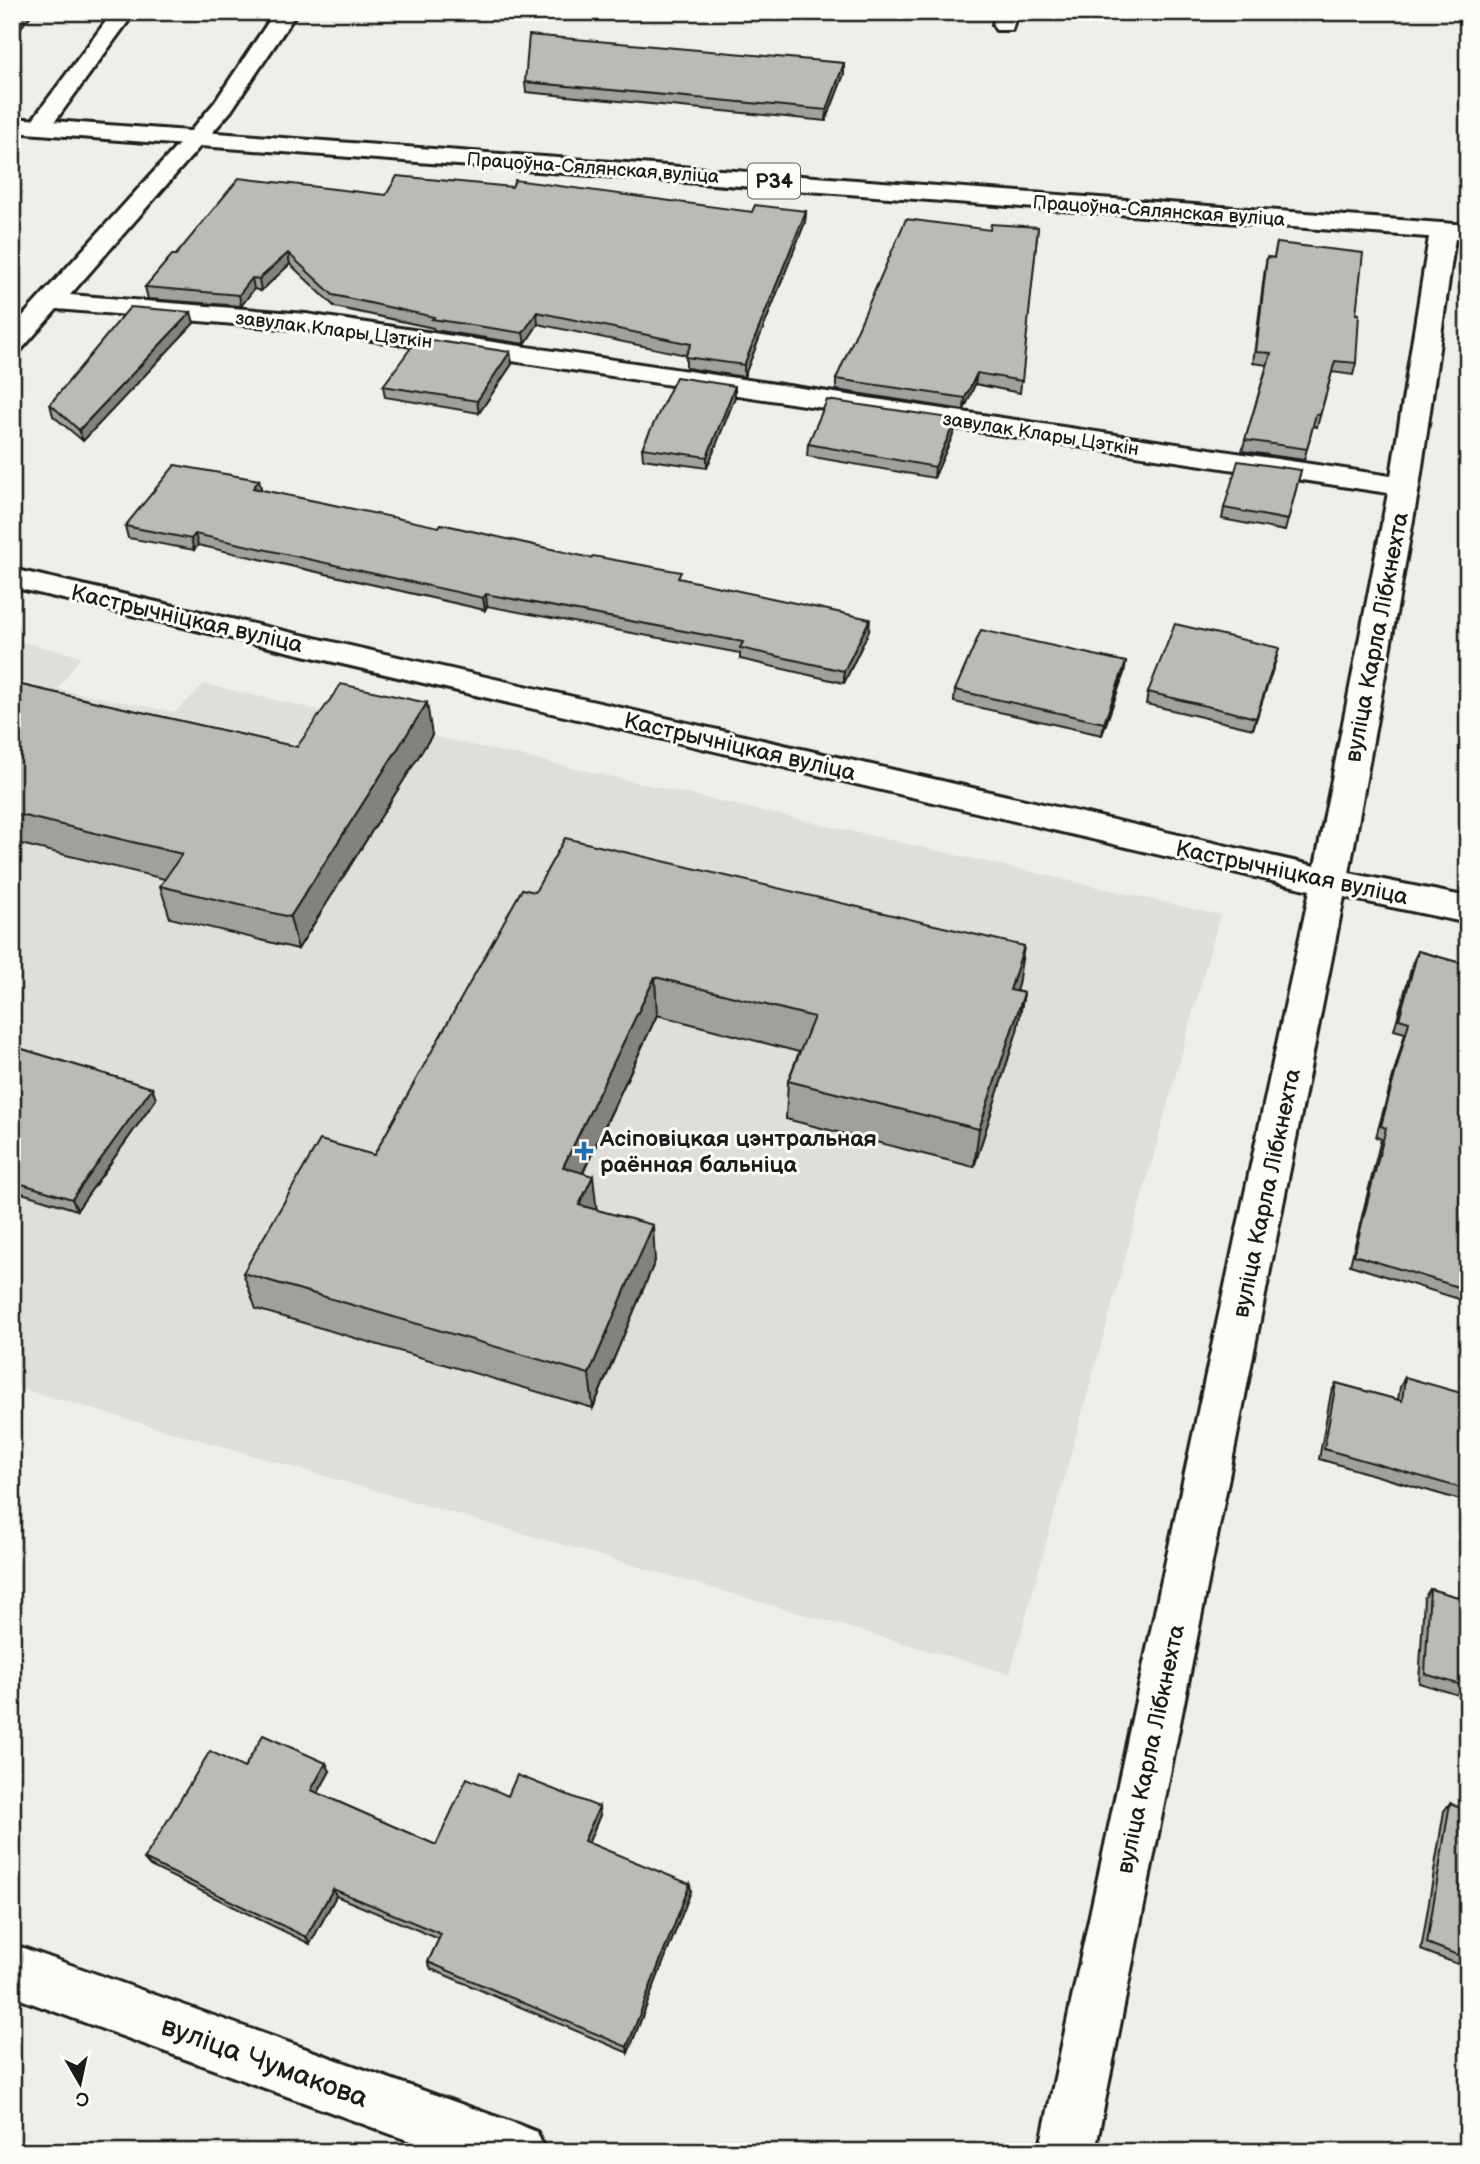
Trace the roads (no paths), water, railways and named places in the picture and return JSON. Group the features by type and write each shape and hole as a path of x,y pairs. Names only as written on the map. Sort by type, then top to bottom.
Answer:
{"street":[{"path":"39,127 124,12"},
{"path":"12,344 197,138 223,106 286,12"},
{"name":"Працоўна-Сялянская вуліца","path":"12,125 1455,232"},
{"name":"вуліца Карла Лібкнехта","path":"1067,2152 1330,882 1455,232"},
{"name":"завулак Клары Цэткін","path":"52,301 306,322 1404,487"},
{"name":"Кастрычніцкая вуліца","path":"12,578 1330,882 1468,910"},
{"name":"вуліца Чумакова","path":"12,1970 517,2152"}],"place":[{"name":"Асіповіцкая цэнтральная раённая бальніца","path":"584,1151"}]}
